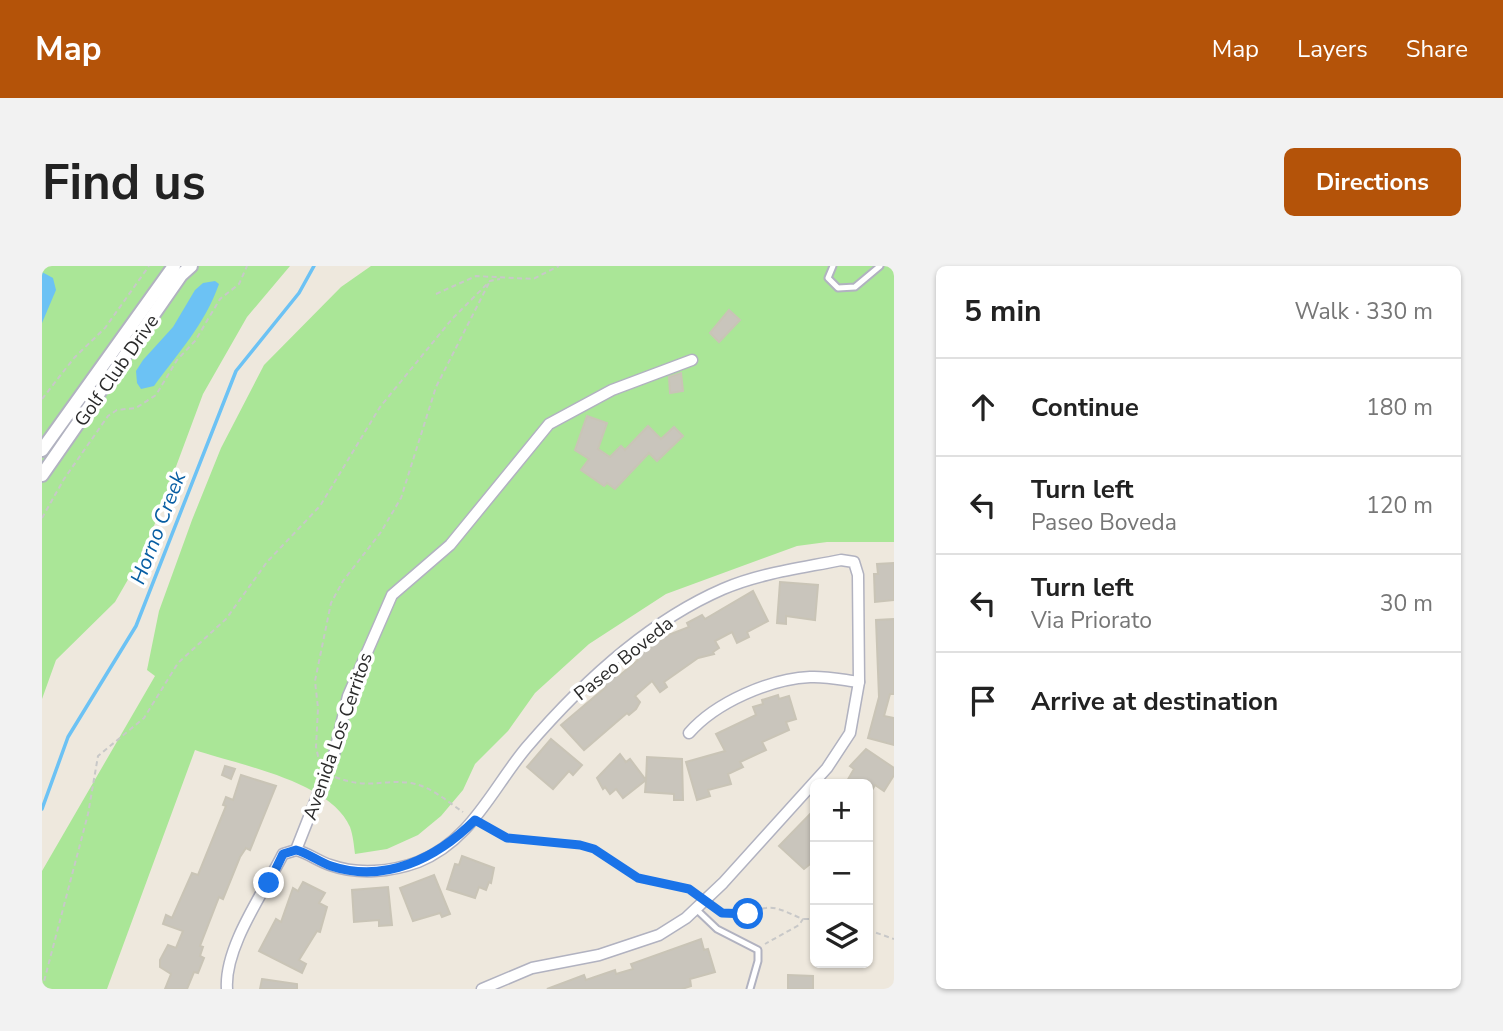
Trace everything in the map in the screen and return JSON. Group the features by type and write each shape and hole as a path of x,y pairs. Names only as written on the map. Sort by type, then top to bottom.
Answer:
{"street":[{"name":"Golf Club Drive","path":"42,450 174,266"},
{"name":"Golf Club Drive","path":"42,475 181,275 191,266"},
{"name":"Avenida Los Cerritos","path":"296,850 335,751 348,696 392,595 450,545 488,503 549,424 612,390 692,360"},
{"name":"Paseo Boveda","path":"296,850 330,866 353,871 390,869 421,860 439,850 475,820 525,750 606,667 687,608 724,589 841,560 854,562 858,575 859,682"},
{"path":"482,989 493,987 532,968 598,955 659,935 700,905 840,751 853,722 859,682 810,677 757,689 700,721 690,733"},
{"path":"227,989 231,959 240,937 283,854 296,850"}],"lane":[{"path":"833,266 828,278 838,288 855,287 880,266"},
{"path":"700,905 717,929 758,950 758,961 750,989"}],"path":[{"path":"42,398 74,358 105,328 149,266"},
{"path":"42,518 64,479 108,416 117,410 136,408 156,395 177,360 195,341 220,299 239,284 247,266"},
{"path":"436,294 476,276 533,279 559,266"},
{"path":"42,989 88,814 98,756 144,718 178,663 226,619 267,562 320,506 380,407 452,319 490,281 500,279"},
{"path":"475,820 507,838 564,842 594,849 638,878 682,886 700,905 732,916 768,907 810,919"},
{"path":"758,950 803,919"},
{"path":"873,932 894,939"}],"green space":[{"path":"42,266 290,266 247,317 203,394 145,550 115,602 56,660 42,699"},
{"path":"371,266 894,266 894,542 827,542 797,546 666,594 589,644 535,693 508,731 475,764 463,790 441,816 418,835 387,849 355,854 350,827 339,811 324,798 282,777 195,750 107,989 42,989 42,871 155,676 147,670 159,611 221,448 264,365 341,287"}],"water":[{"path":"42,272 53,278 56,290 42,323"},
{"path":"215,281 219,284 213,299 190,338 154,386 141,389 137,383 136,371 143,360 173,327 195,290 203,283"}],"building":[{"path":"729,310 740,320 719,342 710,333"},
{"path":"681,373 683,391 670,393 669,377"},
{"path":"587,416 607,423 598,449 610,457 621,446 625,450 648,426 661,439 674,427 683,436 657,461 649,453 615,489 607,483 604,486 581,470 589,459 575,450"},
{"path":"894,563 894,600 875,602 874,574 878,574 877,564"},
{"path":"780,582 818,585 815,620 786,616 786,624 777,623"},
{"path":"753,591 768,621 747,632 749,637 737,643 732,632 715,641 719,648 714,654 698,658 664,682 667,687 660,692 652,681 635,696 640,702 636,709 629,715 627,713 584,750 561,725 606,687 604,684 616,673 619,676 638,660 636,657 666,636 689,627 687,623 702,615 705,619"},
{"path":"894,619 894,694 890,694 884,716 894,718 894,745 868,738 879,697 876,620"},
{"path":"778,695 779,699 789,696 796,719 786,722 789,730 762,742 766,750 740,762 743,767 728,774 731,784 708,790 710,796 697,800 686,762 725,751 716,734 756,715 753,707 763,704 762,700"},
{"path":"551,739 582,765 573,775 569,771 553,789 527,767"},
{"path":"866,749 894,768 894,775 884,791 875,785 873,788 873,779 848,779 854,769 850,766"},
{"path":"620,754 626,762 630,759 646,780 623,798 616,789 610,794 605,787 603,789 597,778"},
{"path":"647,757 682,759 683,800 674,800 674,794 645,792"},
{"path":"225,766 235,769 231,779 222,775"},
{"path":"241,775 276,786 250,850 246,848 240,857 223,899 219,897 200,946 203,947 200,956 204,958 198,973 194,972 187,989 165,989 171,974 160,967 160,960 168,945 176,948 183,931 163,924 166,915 172,918 192,873 198,875 226,806 223,805 226,797 233,800"},
{"path":"810,814 810,864 804,869 779,846"},
{"path":"462,856 494,868 491,883 489,882 486,890 479,887 475,898 447,889 455,864 459,865"},
{"path":"434,875 450,914 442,917 440,913 413,921 400,888"},
{"path":"303,882 325,893 319,903 327,907 320,932 317,931 299,960 306,964 302,973 259,951 276,919 281,922 293,888 298,891"},
{"path":"388,887 392,925 379,926 379,920 354,922 352,890"},
{"path":"701,939 704,950 708,949 715,972 690,979 691,986 682,989 547,989 584,975 586,980 615,970 616,974 633,969 631,964"},
{"path":"788,975 813,976 813,989 788,989"},
{"path":"262,979 297,984 297,989 260,989"}],"waterway":[{"name":"Horno Creek","path":"42,809 68,737 136,626 236,371 299,293 314,266"}],"route":[{"path":"269,883 283,854 296,850 330,866 353,871 402,867 439,850 475,820 507,838 564,842 594,849 638,878 682,886 722,913 732,916 748,914"}]}
